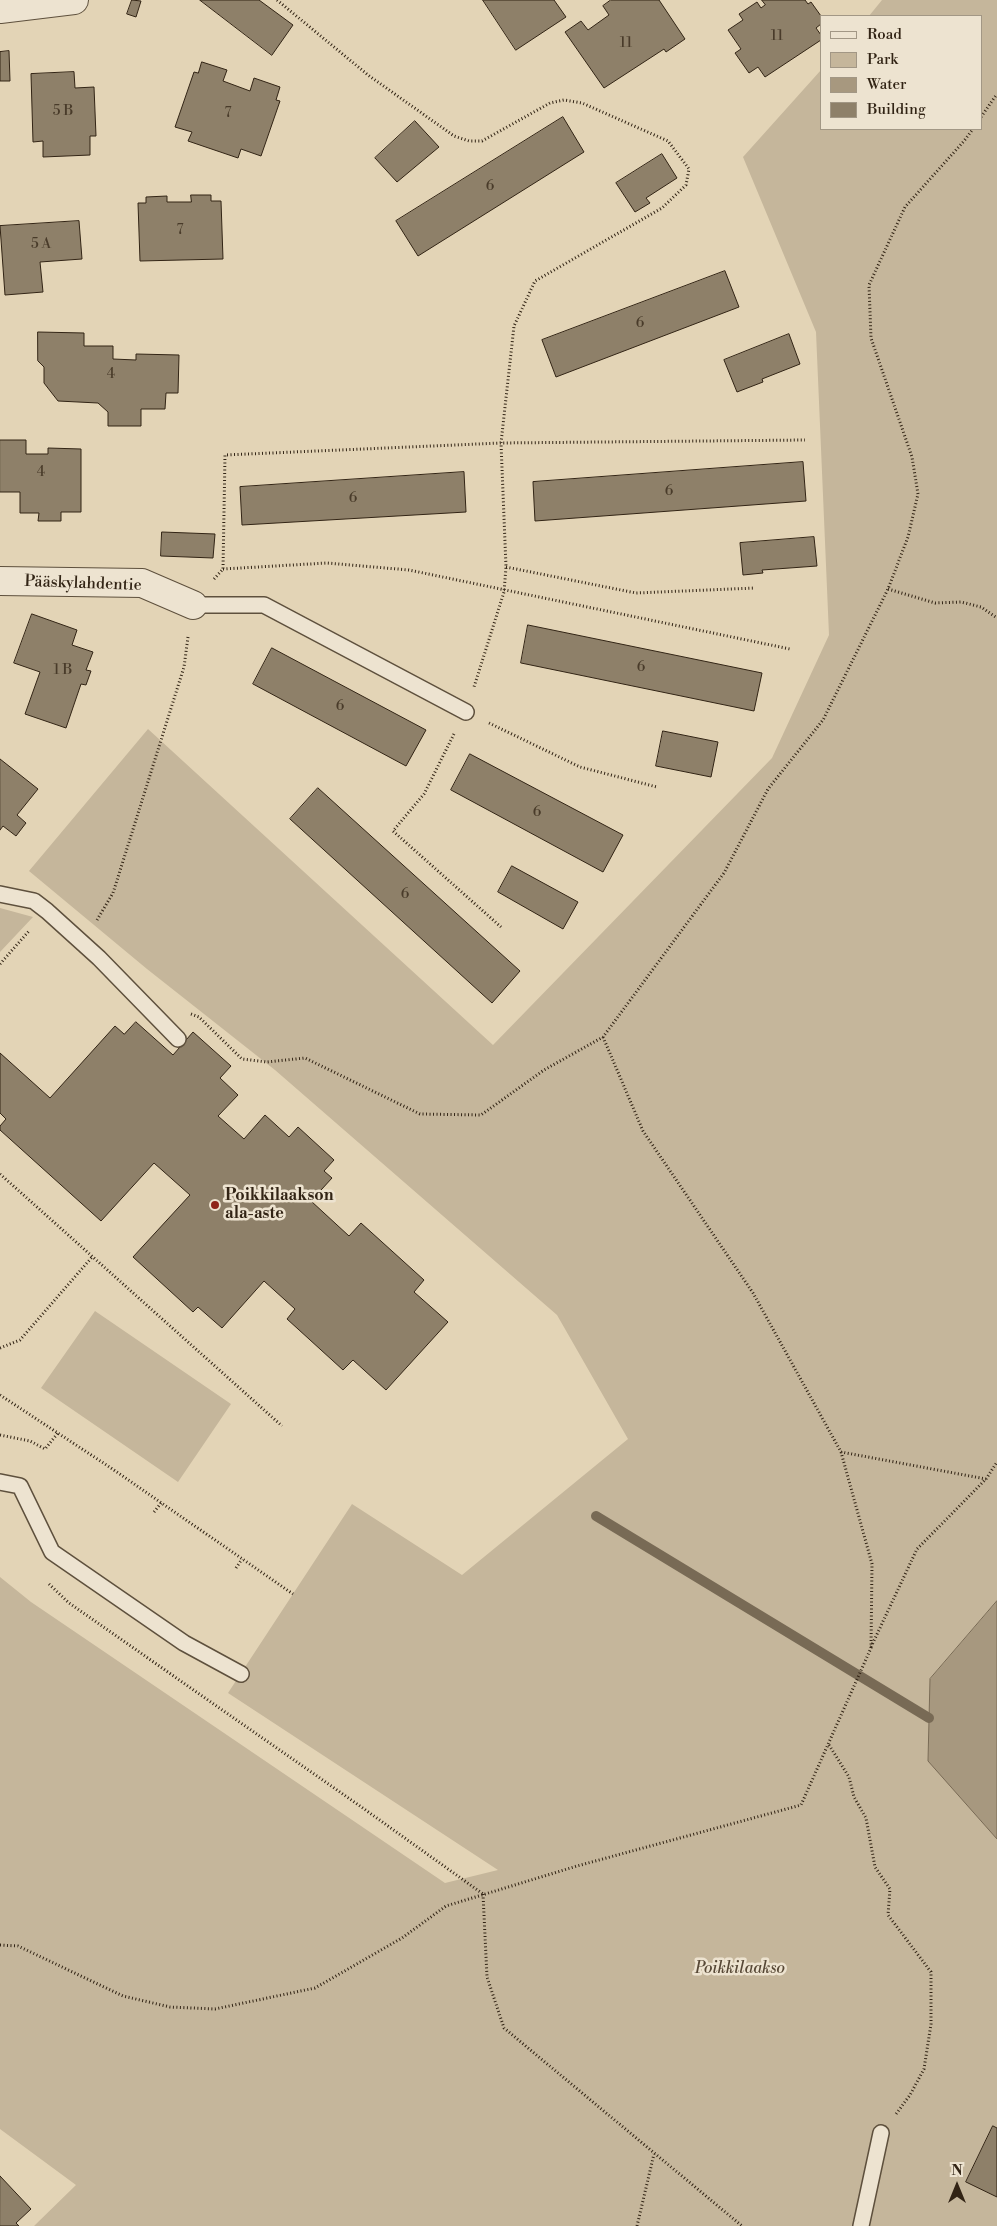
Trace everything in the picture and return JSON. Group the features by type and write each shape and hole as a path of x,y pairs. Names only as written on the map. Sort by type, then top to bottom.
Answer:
{"street":[{"path":"0,9 74,0"},
{"name":"Pääskylahdentie","path":"0,581 142,583 193,605"}],"lane":[{"path":"193,605 264,604 466,712"},
{"path":"0,894 34,901 47,911 79,938 178,1039"},
{"path":"0,1482 20,1486 52,1552 184,1643 241,1674"},
{"path":"861,2226 882,2133"}],"path":[{"path":"277,0 368,75 454,136 469,142 482,141 550,102 564,100 582,103 668,141 689,169 686,184 662,208 535,281 514,326 501,443 506,567 504,592 466,712 424,794 393,831 501,926"},
{"path":"982,116 997,94"},
{"path":"139,998 164,1004 199,1017 242,1059 267,1062 305,1058 420,1114 481,1115 544,1070 603,1037 724,873 768,788 823,720 888,589 908,537 918,494 912,457 872,338 868,285 905,207 964,142 972,130"},
{"path":"79,938 100,918 113,893 184,667 193,605 223,568 226,455 501,443 805,440"},
{"path":"223,568 336,564 409,570 504,592 790,649"},
{"path":"506,567 636,593 755,588"},
{"path":"888,589 935,603 960,602 981,607 997,618"},
{"path":"466,712 580,767 657,787"},
{"path":"0,964 47,911"},
{"path":"603,1037 642,1131 753,1293 842,1452 872,1564 871,1648"},
{"path":"0,1174 282,1426"},
{"path":"0,1348 20,1340 93,1256"},
{"path":"0,1395 293,1594"},
{"path":"0,1435 30,1441 45,1449 58,1433"},
{"path":"842,1452 986,1479"},
{"path":"0,1945 18,1946 123,1996 170,2006 215,2010 315,1988 402,1938 446,1906 577,1866 801,1805 917,1549 986,1479 997,1462"},
{"path":"154,1512 161,1503"},
{"path":"236,1568 242,1559"},
{"path":"42,1578 69,1603 359,1805 483,1894"},
{"path":"829,1745 849,1776 854,1797 866,1818 875,1867 890,1889 888,1914 931,1972 931,2024 924,2069 910,2095 882,2133"},
{"path":"483,1894 487,1977 504,2028 742,2226"},
{"path":"636,2226 655,2153"}],"green space":[{"name":"Poikkilaakso","path":"882,0 997,0 997,1601 930,1679 928,1760 997,1839 997,2226 34,2226 76,2185 0,2129 0,1577 31,1602 445,1883 498,1870 228,1693 352,1504 462,1575 628,1439 557,1315 275,1070 147,969 29,871 148,729 493,1045 772,758 829,635 816,332 743,157 820,71 820,130 982,130 982,15 870,15"},
{"path":"0,908 33,917 0,952"},
{"path":"95,1311 231,1404 178,1482 41,1388"}],"water":[{"path":"997,1601 997,1839 928,1761 930,1679"}],"building":[{"path":"132,0 141,1 136,17 127,14"},
{"path":"200,0 259,0 293,25 272,55"},
{"path":"483,0 554,0 566,17 516,50"},
{"path":"611,0 659,0 685,39 666,52 664,49 604,88 565,32 581,21 588,30 609,15 603,6"},
{"path":"762,0 805,0 808,4 811,2 820,15 820,25 816,28 820,34 820,41 765,77 758,67 749,73 735,53 741,49 728,30 743,20 739,14 757,2 761,8 765,5"},
{"path":"9,51 10,81 0,81 0,52"},
{"path":"202,62 227,70 223,81 250,91 254,78 280,87 276,100 280,101 261,156 241,149 238,158 188,141 192,132 175,127 194,72 198,73"},
{"path":"74,72 75,88 94,87 96,136 90,136 90,155 43,157 43,141 33,142 31,74"},
{"path":"563,117 584,152 418,256 396,221"},
{"path":"415,121 439,147 397,182 375,158"},
{"path":"662,154 677,178 646,198 650,203 635,212 616,183"},
{"path":"191,195 211,195 211,201 221,201 223,259 140,261 138,203 146,203 146,197 167,196 167,202 191,202"},
{"path":"79,221 82,259 40,262 43,292 5,295 0,226"},
{"path":"725,271 739,307 556,377 542,340"},
{"path":"38,332 84,333 84,346 113,346 113,359 136,360 136,354 179,355 178,393 166,393 165,409 141,409 141,426 108,426 108,412 98,403 58,401 44,383 44,367 38,361"},
{"path":"789,334 800,364 762,379 763,382 737,392 724,360"},
{"path":"0,440 26,440 26,454 48,454 48,448 81,449 81,512 61,512 61,521 38,521 39,513 20,513 20,492 0,492"},
{"path":"803,462 806,501 535,521 533,482"},
{"path":"464,472 466,512 242,525 240,487"},
{"path":"162,532 215,534 213,558 161,556"},
{"path":"814,537 817,566 762,570 763,573 743,575 740,543"},
{"path":"32,614 77,630 72,645 93,652 86,670 91,671 86,685 81,684 66,728 25,714 40,672 14,663"},
{"path":"528,625 762,673 754,711 521,663"},
{"path":"272,648 426,730 406,766 253,684"},
{"path":"663,731 718,742 711,777 656,766"},
{"path":"470,754 623,835 603,872 451,790"},
{"path":"0,759 38,789 17,815 26,823 16,836 3,826 0,830"},
{"path":"318,788 520,971 492,1003 290,819"},
{"path":"512,866 578,902 563,929 498,892"},
{"path":"136,1022 173,1055 193,1032 231,1066 220,1078 238,1095 218,1116 244,1139 265,1115 289,1137 298,1127 334,1160 324,1171 332,1178 311,1201 349,1236 361,1223 424,1280 414,1292 448,1322 386,1390 353,1360 343,1370 287,1319 295,1309 264,1281 222,1328 198,1307 193,1312 133,1257 190,1195 154,1163 101,1221 0,1130 0,1126 6,1119 0,1113 0,1053 50,1098 115,1026 124,1034"},
{"path":"993,2126 997,2128 997,2197 966,2182"},
{"path":"0,2176 31,2209 16,2223 19,2226 0,2226"}],"waterway":[{"path":"596,1516 929,1718"}],"place":[{"name":"Poikkilaakson ala-aste","path":"215,1205"}]}
